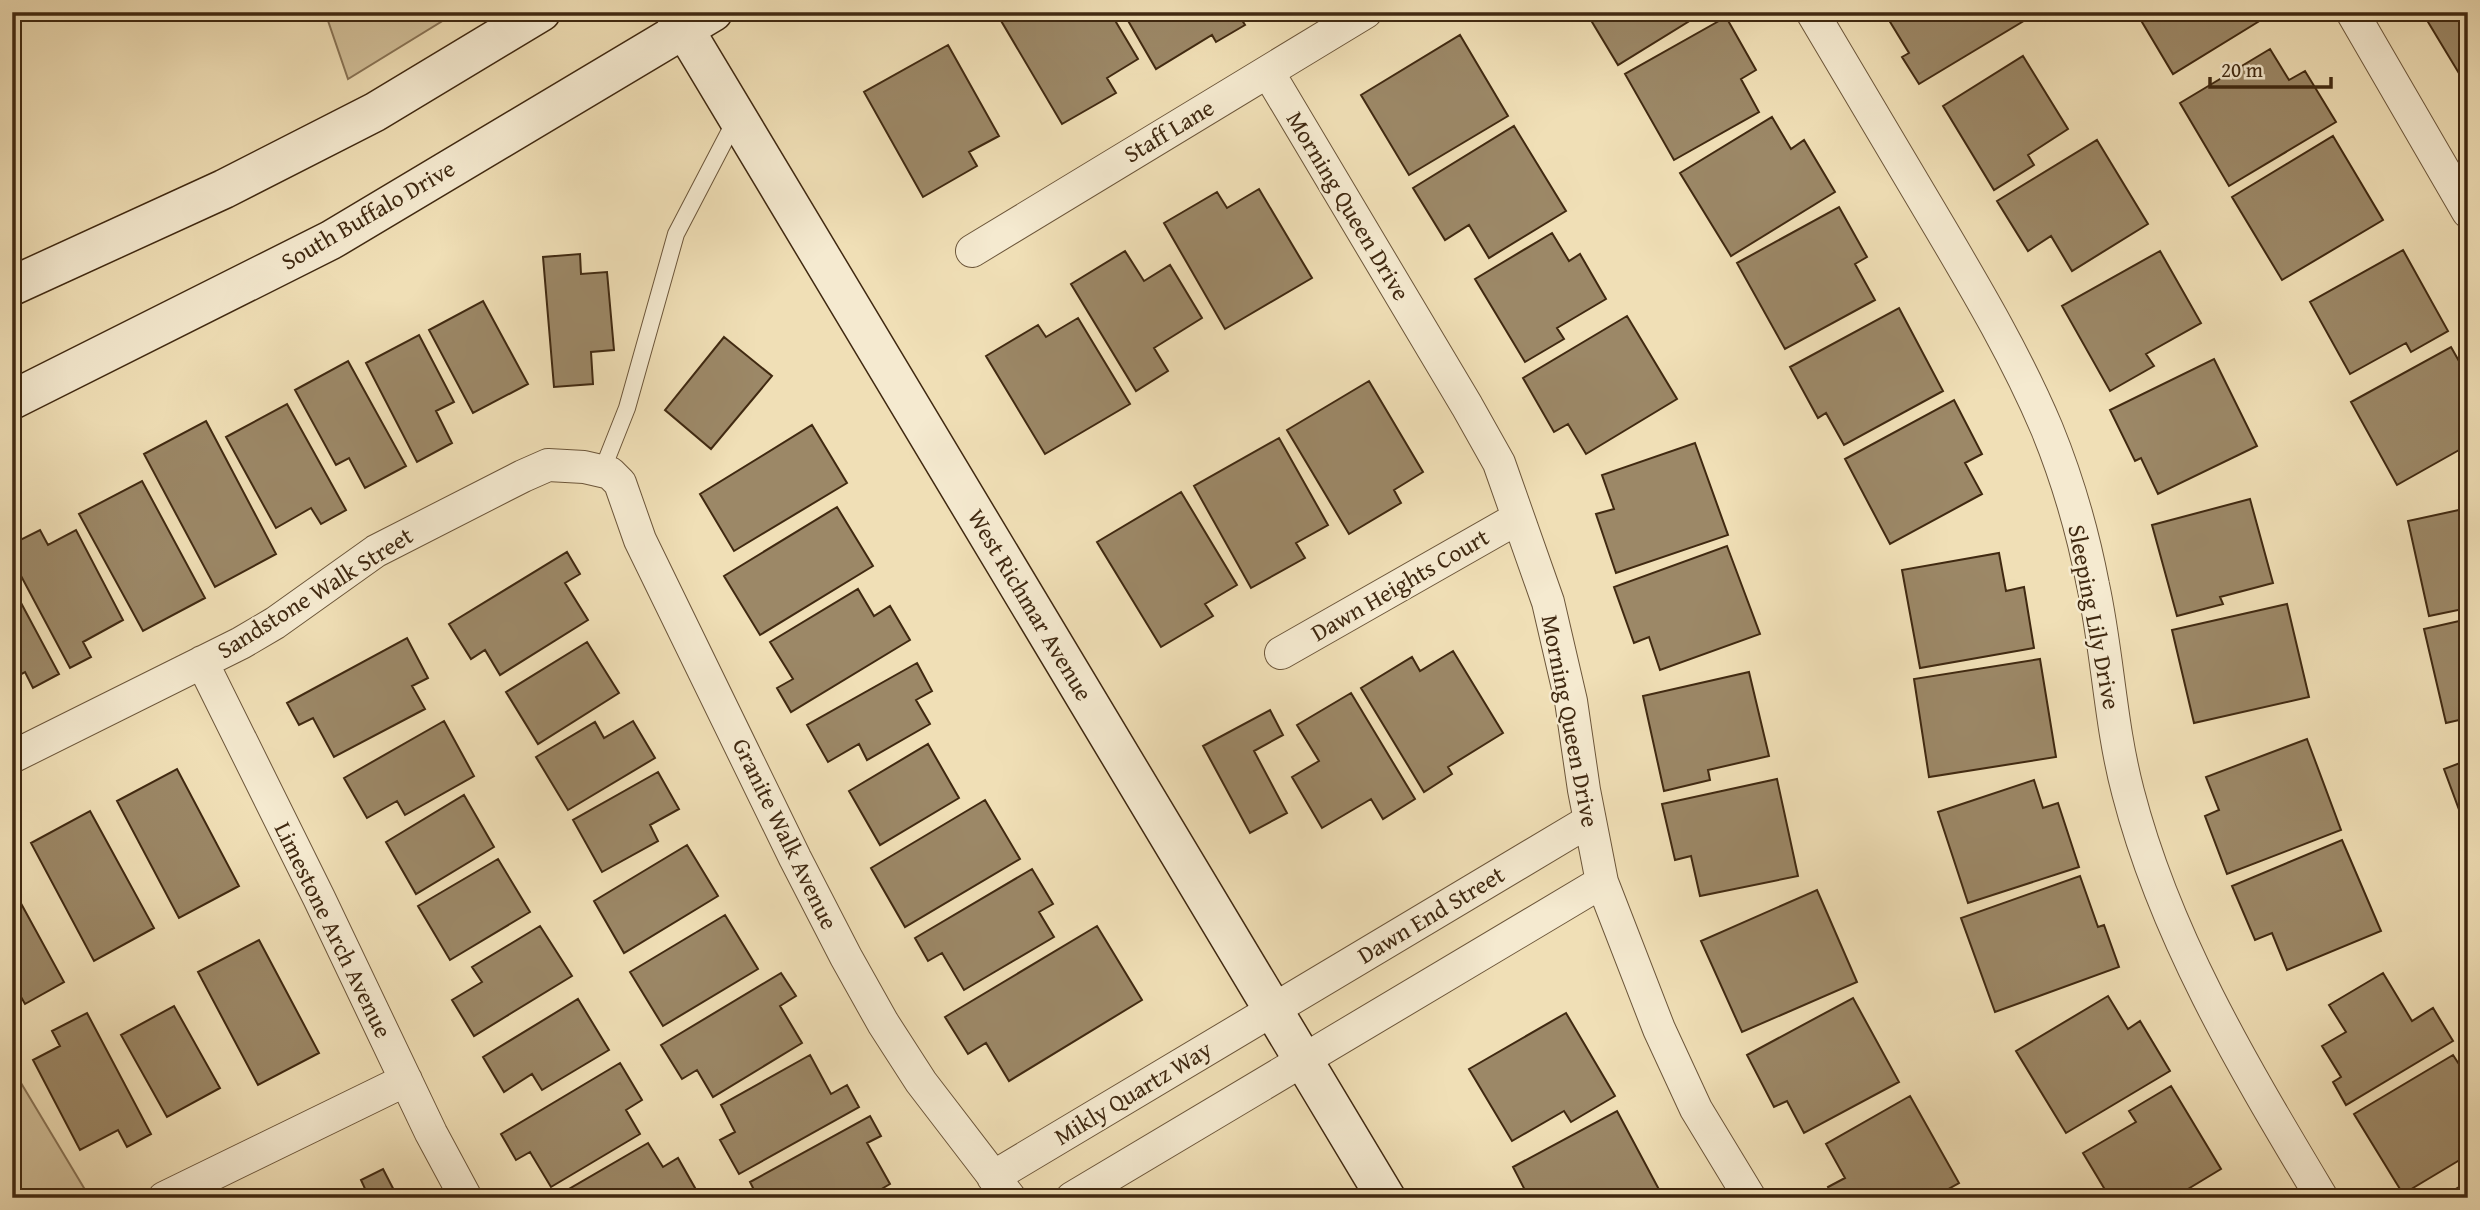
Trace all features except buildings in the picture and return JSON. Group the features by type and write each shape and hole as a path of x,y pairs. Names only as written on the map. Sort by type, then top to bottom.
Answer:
{"street":[{"path":"12,286 224,189 375,112 541,12"},
{"name":"Staff Lane","path":"972,251 1366,12"},
{"name":"Sleeping Lily Drive","path":"1812,12 1990,312 2047,429 2074,511 2094,586 2117,742 2127,791 2147,857 2165,905 2209,1001 2322,1198"},
{"path":"2352,12 2468,212"},
{"name":"West Richmar Avenue","path":"690,18 737,117 1386,1198"},
{"name":"South Buffalo Drive","path":"12,400 331,240 690,18"},
{"name":"Morning Queen Drive","path":"1268,72 1499,463 1548,602 1571,701 1589,821 1602,882 1659,1030 1696,1109 1749,1198"},
{"name":"Sandstone Walk Street","path":"12,757 275,623 376,551 443,516 548,466 593,469"},
{"name":"Granite Walk Avenue","path":"593,469 610,473 621,482 640,540 795,858 864,990 921,1082 1001,1187"},
{"name":"Dawn Heights Court","path":"1281,653 1518,518"},
{"name":"Limestone Arch Avenue","path":"202,662 466,1198"},
{"name":"Dawn End Street","path":"1273,1010 1589,821"},
{"path":"1072,1198 1602,882"},
{"name":"Mikly Quartz Way","path":"1001,1187 1273,1010"},
{"path":"164,1198 406,1080"}],"lane":[{"path":"593,469 627,408 676,234 737,117"}],"shaded area":[{"path":"325,12 457,12 348,79"},
{"path":"12,1068 90,1198 12,1198"}]}
